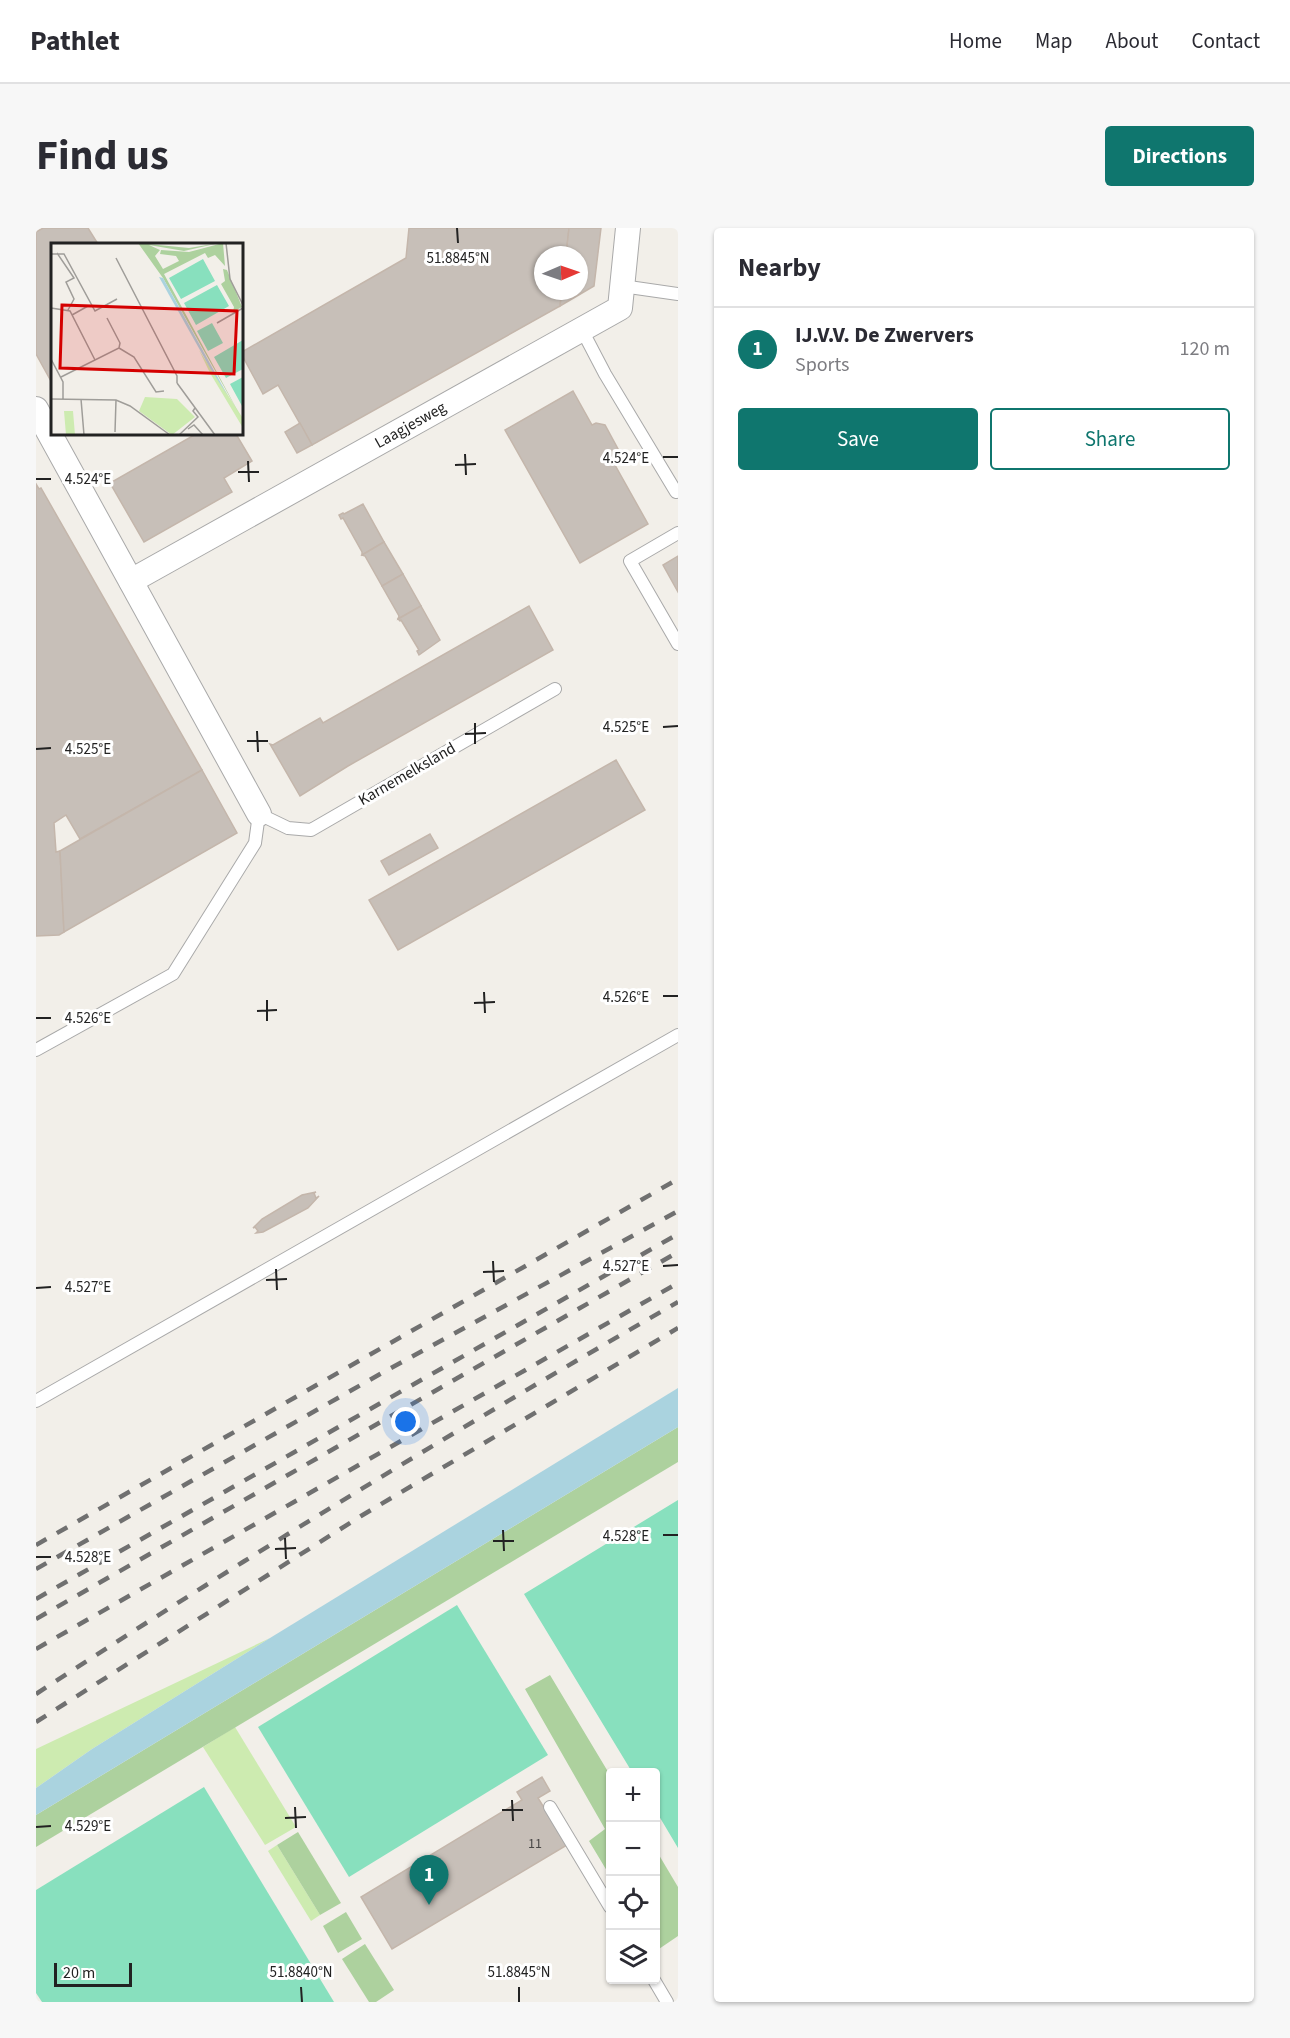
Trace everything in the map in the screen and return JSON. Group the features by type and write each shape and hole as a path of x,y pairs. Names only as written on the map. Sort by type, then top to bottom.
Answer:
{"street":[{"name":"Laagjesweg","path":"130,581 620,308 628,228"},
{"path":"36,408 259,814"}],"lane":[{"path":"622,286 678,294"},
{"path":"582,330 605,374 676,492"},
{"path":"678,533 630,561 678,644"},
{"name":"Karnemelksland","path":"259,814 288,828 311,830 555,689"},
{"path":"36,1050 173,974 255,843 259,814"},
{"path":"36,1401 678,1035"},
{"path":"550,1807 606,1900"},
{"path":"656,1984 667,2002"}],"green space":[{"path":"678,1427 678,1462 36,1847 36,1815"},
{"path":"678,1500 678,1848 660,1818 660,1768 630,1768 524,1594"},
{"path":"457,1605 548,1755 349,1877 258,1727"},
{"path":"270,1638 92,1749 36,1788 36,1749"},
{"path":"550,1675 606,1768 606,1869 589,1841 605,1829 525,1689"},
{"path":"235,1727 296,1827 265,1845 203,1747"},
{"path":"204,1787 334,2002 42,2002 36,1993 36,1890"},
{"path":"298,1832 341,1903 320,1915 277,1845"},
{"path":"277,1845 320,1915 311,1921 268,1851"},
{"path":"660,1857 678,1887 678,1936 660,1948"},
{"path":"346,1912 362,1939 338,1953 323,1926"},
{"path":"365,1944 394,1990 376,2002 369,2002 342,1959"}],"water":[{"path":"678,1388 678,1427 36,1815 36,1788 92,1749"}],"building":[{"path":"43,228 88,228 97,243 51,243 51,381 36,354 36,232"},
{"path":"409,228 569,228 567,246 534,246 534,300 561,300 560,306 312,445 278,385 263,394 243,357 243,351 406,258"},
{"path":"569,228 601,228 594,286 588,290 588,246 567,246"},
{"path":"561,300 570,300 560,306"},
{"path":"573,391 592,425 596,423 605,425 624,460 615,465 648,524 580,563 505,430"},
{"path":"300,423 312,445 297,453 285,432"},
{"path":"194,435 237,435 252,461 224,478 232,492 144,542 110,483"},
{"path":"36,484 39,489 41,488 202,770 80,839 66,815 54,823 56,852 60,851 64,932 59,935 36,936"},
{"path":"363,504 384,542 362,555 343,518 341,519 339,515"},
{"path":"384,542 403,574 382,586 365,556 362,555"},
{"path":"678,556 678,592 663,565"},
{"path":"403,574 421,606 398,619 399,616 382,586"},
{"path":"421,606 440,640 419,655 417,651 419,650 401,620 398,619"},
{"path":"529,606 553,650 348,766 300,796 270,744 273,745 320,718 323,723"},
{"path":"616,760 645,810 398,950 369,900"},
{"path":"202,770 237,833 64,932 60,851"},
{"path":"430,834 438,848 389,875 381,861"},
{"path":"316,1192 314,1193 316,1198 319,1196 308,1208 263,1232 256,1233 258,1231 255,1227 253,1228 262,1219 302,1195"},
{"path":"542,1777 550,1791 538,1798 567,1845 392,1949 361,1897 522,1800 517,1792"}],"railway":[{"path":"36,1545 678,1179"},
{"path":"36,1569 382,1373 678,1211"},
{"path":"36,1599 678,1234"},
{"path":"36,1619 678,1252"},
{"path":"36,1649 678,1283"},
{"path":"36,1694 354,1494 678,1302"},
{"path":"36,1722 361,1516 678,1328"}],"place":[{"name":"IJ.V.V. De Zwervers","path":"429,1905"}]}
